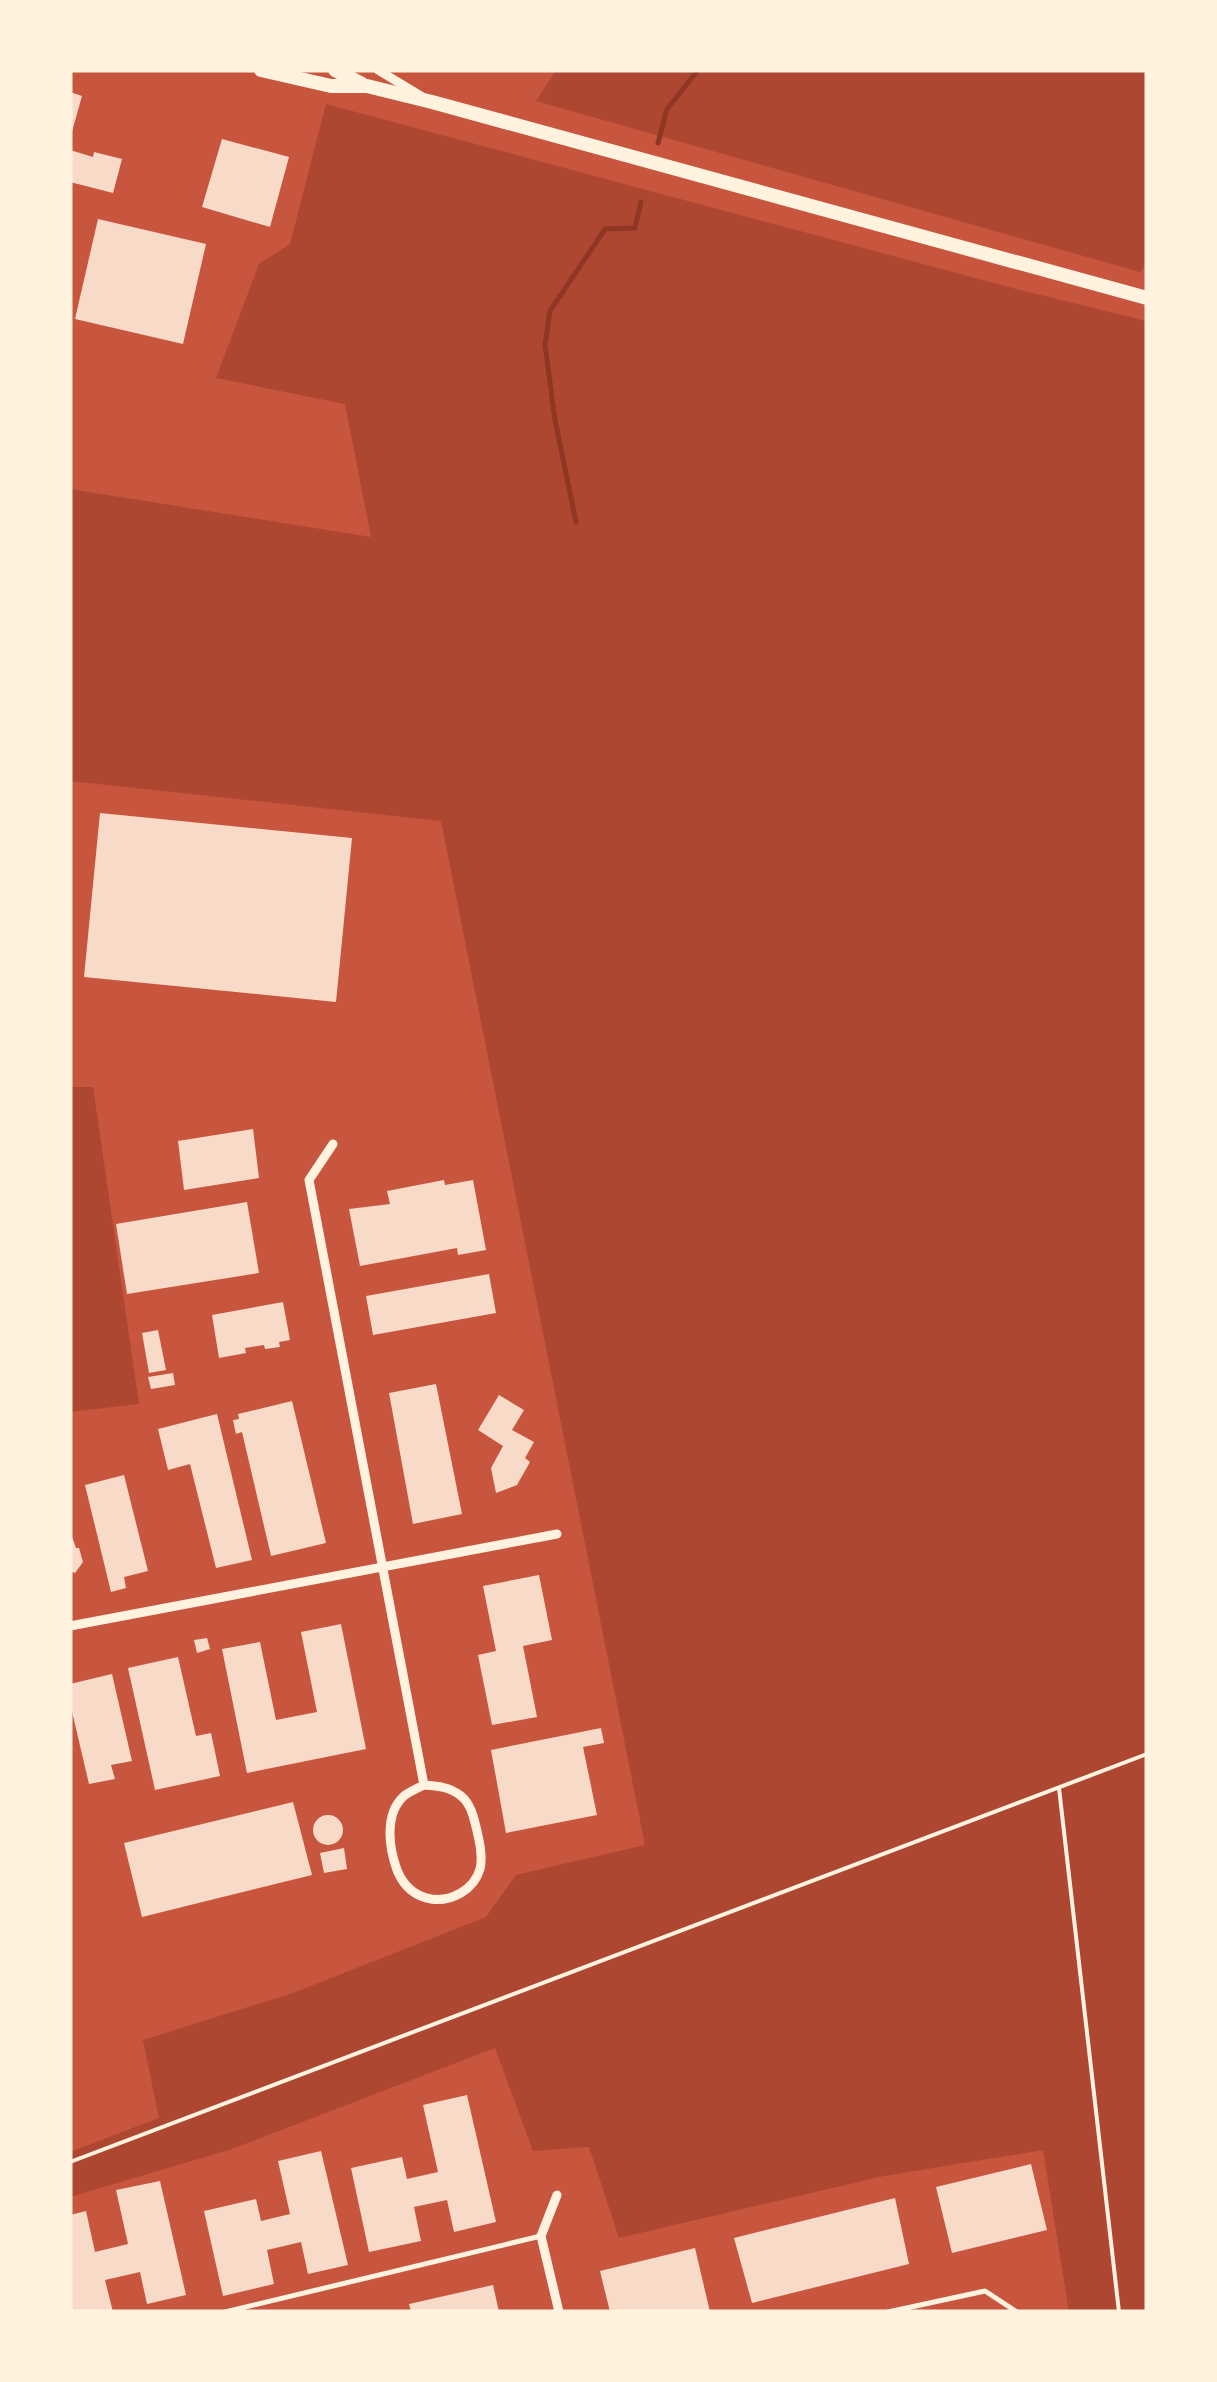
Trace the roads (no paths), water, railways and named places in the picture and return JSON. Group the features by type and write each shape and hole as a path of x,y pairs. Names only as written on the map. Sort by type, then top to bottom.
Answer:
{"main road":[{"path":"261,70 331,86 368,86"},
{"path":"335,70 368,86 1147,298"}],"street":[{"path":"378,70 432,102"},
{"path":"333,1144 310,1180 424,1785"},
{"path":"70,1626 557,1534"},
{"path":"424,1785 444,1786 459,1794 474,1815 481,1848 480,1868 472,1883 450,1898 436,1900 411,1890 395,1865 392,1812 404,1796 424,1785"},
{"path":"557,2195 541,2236 558,2312"}],"lane":[{"path":"225,2312 541,2236"},
{"path":"888,2312 984,2291 1018,2312"}],"waterway":[{"path":"658,143 667,109 698,70"},
{"path":"576,522 555,420 545,345 550,311 605,229 635,228 641,202"}]}
